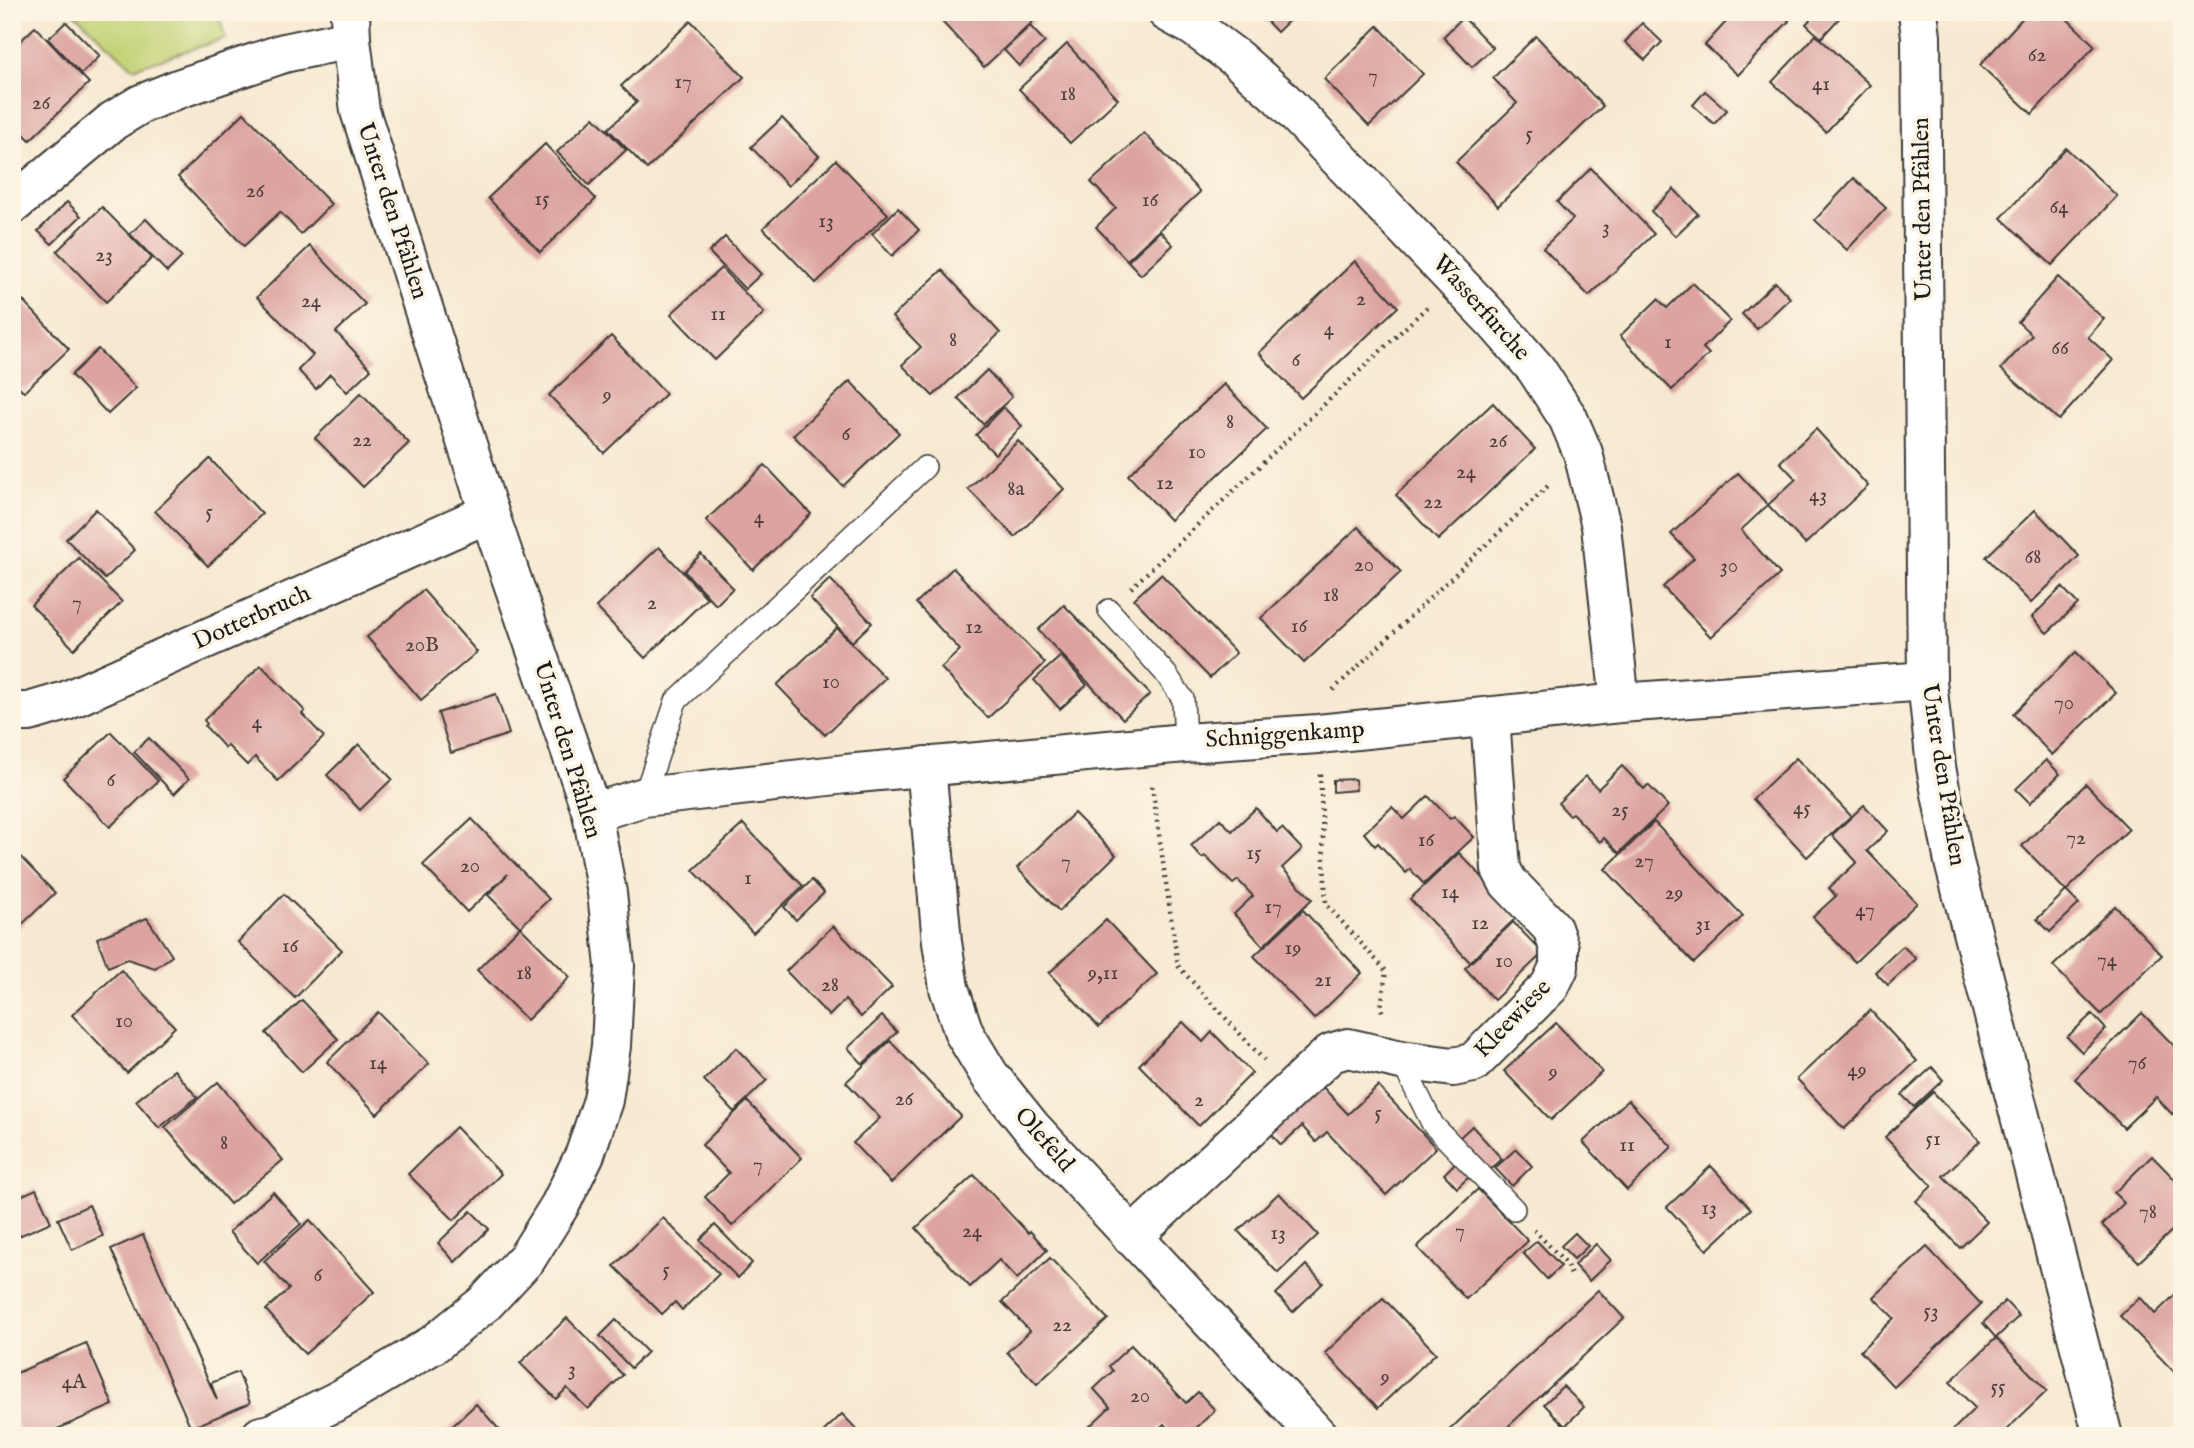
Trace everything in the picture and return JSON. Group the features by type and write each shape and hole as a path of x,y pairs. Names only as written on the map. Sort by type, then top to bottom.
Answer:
{"street":[{"name":"Wasserfurche","path":"1167,12 1194,27 1237,59 1279,96 1456,280 1536,369 1568,418 1583,453 1601,526 1620,703"},
{"name":"Unter den Pfählen","path":"1918,12 1921,37 1927,681 1936,767 1954,862 2103,1436"},
{"name":"Unter den Pfählen","path":"269,1435 341,1399 434,1343 485,1303 527,1258 560,1205 585,1154 603,1100 611,1046 615,966 607,893 592,813 489,513 360,111 351,26"},
{"path":"12,205 113,121 141,104 351,26"},
{"name":"Dotterbruch","path":"12,712 29,712 66,701 489,513"},
{"name":"Schniggenkamp","path":"592,813 644,797 926,766 1318,734 1620,703 1927,681"},
{"name":"Kleewiese","path":"1132,1237 1331,1053 1348,1048 1401,1060 1453,1067 1474,1063 1550,986 1559,967 1559,948 1552,928 1508,882 1501,869 1490,717"},
{"name":"Olefeld","path":"926,766 942,942 949,988 964,1033 990,1076 1031,1127 1318,1436"}],"lane":[{"path":"644,797 676,701 925,467"},
{"path":"1109,610 1166,674 1183,699 1185,743"},
{"path":"1401,1060 1433,1125 1514,1209"}],"path":[{"path":"1109,610 1456,280"},
{"path":"1401,1060 1381,1007 1386,971 1326,904 1318,734 1320,703 1583,453"},
{"path":"1146,746 1178,966 1291,1089"},
{"path":"1514,1209 1566,1264 1572,1277"}],"green space":[{"path":"73,12 217,12 226,38 133,68"}],"building":[{"path":"933,12 1036,12 1039,16 984,67"},
{"path":"1258,12 1298,12 1277,32"},
{"path":"1735,12 1789,12 1785,17 1789,21 1738,75 1705,45"},
{"path":"1817,12 1845,12 1821,38 1806,24"},
{"path":"2028,12 2060,12 2095,46 2032,114 1980,65"},
{"path":"1463,17 1493,48 1472,67 1443,37"},
{"path":"691,21 744,77 647,169 608,129 637,102 621,86"},
{"path":"66,22 100,56 81,74 48,39"},
{"path":"1642,23 1662,42 1645,60 1625,42"},
{"path":"1030,26 1045,42 1019,66 1004,50"},
{"path":"1378,26 1423,74 1369,126 1324,79"},
{"path":"35,27 89,83 30,140 12,122 12,49"},
{"path":"1816,35 1870,85 1826,132 1772,82"},
{"path":"1536,36 1603,106 1498,206 1456,162 1517,103 1493,78"},
{"path":"1067,44 1118,99 1070,143 1019,89"},
{"path":"1705,91 1727,110 1714,124 1693,105"},
{"path":"244,113 331,204 301,234 280,212 244,246 178,177"},
{"path":"594,117 626,150 589,185 557,152"},
{"path":"782,118 819,156 788,186 751,147"},
{"path":"1144,133 1200,192 1127,260 1096,227 1116,208 1091,182"},
{"path":"545,144 596,199 540,252 488,198"},
{"path":"2066,148 2117,196 2052,265 2001,218"},
{"path":"836,160 888,214 816,283 763,228"},
{"path":"1591,168 1654,234 1589,296 1543,248 1573,219 1557,202"},
{"path":"1854,178 1886,208 1847,250 1815,220"},
{"path":"1674,189 1698,214 1675,236 1651,211"},
{"path":"67,202 81,216 52,244 38,231"},
{"path":"102,207 152,258 106,302 57,251"},
{"path":"898,208 919,230 892,256 872,234"},
{"path":"146,219 182,257 167,272 130,234"},
{"path":"1160,231 1173,245 1141,275 1128,261"},
{"path":"725,237 761,274 745,289 709,252"},
{"path":"310,246 365,304 336,332 371,369 347,392 330,374 316,389 298,370 313,355 257,297"},
{"path":"1355,261 1398,307 1301,398 1259,353"},
{"path":"721,268 764,313 715,360 671,314"},
{"path":"942,270 1000,333 933,396 902,365 921,347 892,317"},
{"path":"2058,277 2104,319 2088,337 2113,360 2059,420 2001,369 2032,335 2018,322"},
{"path":"1775,282 1790,298 1757,329 1742,314"},
{"path":"1693,283 1730,321 1703,348 1709,354 1672,390 1620,336 1658,299 1667,308"},
{"path":"12,289 69,349 24,392 12,379"},
{"path":"611,336 666,394 604,453 549,395"},
{"path":"98,349 136,388 108,414 71,375"},
{"path":"987,370 1012,397 983,424 958,398"},
{"path":"850,381 899,433 843,486 793,435"},
{"path":"1224,384 1267,429 1170,520 1128,475"},
{"path":"361,393 409,443 363,487 315,438"},
{"path":"1493,403 1535,449 1438,540 1396,495"},
{"path":"1003,407 1022,426 995,454 976,435"},
{"path":"1816,429 1868,486 1805,544 1768,505 1796,479 1780,462"},
{"path":"1018,441 1064,489 1015,537 968,489"},
{"path":"210,459 262,514 208,566 155,511"},
{"path":"765,465 811,514 753,570 706,520"},
{"path":"1738,473 1768,505 1741,530 1780,574 1711,637 1663,587 1694,558 1671,534"},
{"path":"96,509 135,550 105,579 66,539"},
{"path":"2035,510 2079,556 2031,603 1986,557"},
{"path":"1358,527 1401,572 1304,663 1261,618"},
{"path":"659,547 707,598 645,658 596,607"},
{"path":"701,554 733,588 716,605 684,571"},
{"path":"79,558 122,602 74,649 31,605"},
{"path":"953,568 1045,663 988,718 941,668 960,650 916,603"},
{"path":"1161,574 1236,653 1210,678 1134,599"},
{"path":"830,579 872,623 852,642 810,598"},
{"path":"2062,587 2078,604 2047,633 2032,617"},
{"path":"423,590 477,652 421,700 367,637"},
{"path":"1064,605 1150,694 1123,719 1038,630"},
{"path":"837,628 885,678 825,735 777,685"},
{"path":"2076,652 2116,693 2052,755 2013,714"},
{"path":"1061,656 1087,685 1060,709 1034,680"},
{"path":"261,665 305,711 302,714 324,737 278,781 255,757 247,765 227,745 225,748 205,726 207,724 204,720"},
{"path":"496,694 509,734 451,753 438,713"},
{"path":"111,732 158,781 110,827 63,778"},
{"path":"149,738 189,779 174,794 134,752"},
{"path":"359,744 392,779 360,810 327,775"},
{"path":"1796,758 1851,816 1807,857 1753,799"},
{"path":"2046,760 2060,774 2030,803 2016,789"},
{"path":"1622,766 1644,789 1648,785 1668,806 1619,853 1604,838 1600,842 1572,813 1569,815 1558,803 1586,776 1598,789"},
{"path":"1355,779 1356,790 1333,792 1333,780"},
{"path":"2086,784 2129,829 2066,891 2022,846"},
{"path":"1428,796 1450,819 1454,816 1474,837 1424,884 1410,869 1406,873 1378,843 1375,846 1364,833 1392,807 1404,819"},
{"path":"1864,805 1888,831 1867,851 1917,903 1855,962 1813,917 1836,896 1829,888 1857,862 1832,835"},
{"path":"1256,808 1277,832 1282,828 1302,849 1282,868 1312,899 1263,946 1234,914 1253,896 1238,880 1233,884 1191,846 1220,819 1232,831"},
{"path":"1074,813 1116,855 1059,911 1017,868"},
{"path":"472,819 549,899 520,927 488,895 508,874 467,912 423,865"},
{"path":"1654,822 1743,916 1694,963 1605,869"},
{"path":"743,824 803,886 753,933 693,870"},
{"path":"12,848 55,893 12,934"},
{"path":"1459,853 1519,915 1470,962 1410,899"},
{"path":"812,880 824,893 796,920 784,907"},
{"path":"2066,891 2079,904 2050,932 2037,919"},
{"path":"284,894 342,950 295,998 238,942"},
{"path":"2115,906 2162,955 2101,1014 2053,966"},
{"path":"1303,910 1362,973 1314,1019 1254,956"},
{"path":"147,918 172,956 155,968 127,959 108,967 97,938"},
{"path":"1106,920 1157,974 1099,1027 1049,973"},
{"path":"1513,922 1543,953 1494,1000 1465,968"},
{"path":"833,926 892,987 861,1017 845,1000 829,1016 786,971"},
{"path":"520,927 570,977 527,1020 477,970"},
{"path":"1903,946 1916,959 1888,985 1875,972"},
{"path":"121,970 175,1027 127,1073 72,1015"},
{"path":"302,1000 338,1039 302,1072 266,1033"},
{"path":"1870,1010 1917,1061 1844,1129 1797,1079"},
{"path":"378,1012 429,1064 377,1114 327,1062"},
{"path":"2142,1013 2182,1054 2182,1105 2172,1114 2156,1097 2124,1128 2075,1079"},
{"path":"2092,1014 2106,1029 2082,1052 2067,1037"},
{"path":"882,1016 897,1032 863,1064 848,1048"},
{"path":"1183,1022 1203,1042 1212,1032 1252,1073 1199,1126 1139,1065"},
{"path":"1556,1023 1602,1072 1551,1120 1504,1071"},
{"path":"890,1041 961,1116 891,1183 853,1143 880,1118 846,1082"},
{"path":"736,1048 767,1080 734,1112 704,1080"},
{"path":"1932,1067 1943,1080 1914,1107 1902,1095"},
{"path":"174,1070 197,1097 159,1128 136,1101"},
{"path":"218,1082 283,1160 230,1204 165,1127"},
{"path":"1319,1083 1348,1114 1378,1086 1436,1148 1386,1195 1327,1132 1316,1142 1302,1126 1281,1145 1269,1131"},
{"path":"1933,1092 1980,1141 1943,1176 1987,1222 1960,1248 1916,1201 1932,1186 1885,1137"},
{"path":"1628,1100 1672,1147 1627,1190 1583,1142"},
{"path":"747,1101 802,1158 732,1226 705,1197 729,1173 702,1145"},
{"path":"1472,1126 1502,1159 1489,1171 1458,1139"},
{"path":"456,1127 501,1174 454,1220 408,1174"},
{"path":"1516,1149 1532,1166 1512,1186 1495,1168"},
{"path":"2152,1156 2182,1187 2182,1221 2139,1262 2102,1225 2124,1203 2114,1193"},
{"path":"1457,1161 1470,1176 1457,1188 1444,1174"},
{"path":"1711,1166 1751,1209 1707,1250 1667,1207"},
{"path":"974,1175 1047,1250 1017,1279 999,1260 970,1287 916,1228"},
{"path":"36,1189 51,1222 12,1239 12,1200"},
{"path":"1478,1189 1528,1241 1466,1299 1417,1247"},
{"path":"273,1192 301,1224 257,1263 229,1232"},
{"path":"1279,1193 1318,1235 1278,1273 1238,1231"},
{"path":"89,1205 103,1236 72,1250 58,1219"},
{"path":"471,1211 489,1229 455,1262 438,1243"},
{"path":"663,1218 719,1274 682,1310 675,1302 662,1314 614,1266"},
{"path":"310,1220 374,1292 305,1354 266,1310 289,1289 264,1261"},
{"path":"715,1225 752,1263 738,1278 700,1240"},
{"path":"1575,1233 1588,1246 1574,1259 1561,1246"},
{"path":"143,1235 217,1400 211,1383 238,1372 250,1403 191,1428 111,1249"},
{"path":"1537,1241 1561,1266 1547,1279 1523,1253"},
{"path":"1596,1244 1611,1260 1589,1281 1574,1265"},
{"path":"1927,1247 1981,1304 1894,1387 1860,1351 1894,1318 1873,1297"},
{"path":"1050,1258 1108,1319 1037,1384 1007,1352 1030,1331 1002,1302"},
{"path":"1306,1265 1323,1283 1293,1312 1276,1294"},
{"path":"2182,1288 2182,1373 2178,1376 2120,1316 2140,1297 2155,1314"},
{"path":"1598,1290 1624,1318 1498,1436 1443,1436"},
{"path":"1383,1298 1436,1353 1378,1408 1325,1353"},
{"path":"2005,1301 2019,1316 1996,1338 1983,1323"},
{"path":"567,1318 623,1375 588,1409 567,1388 556,1399 520,1363"},
{"path":"616,1320 647,1352 631,1368 600,1336"},
{"path":"1996,1338 2047,1391 2000,1436 1958,1436 1953,1430 1975,1408 1950,1382"},
{"path":"86,1343 113,1405 41,1436 23,1436 12,1412 12,1375"},
{"path":"1131,1345 1186,1403 1198,1392 1215,1410 1188,1436 1174,1436 1164,1424 1151,1436 1100,1436 1090,1426 1110,1407 1094,1389 1113,1371 1109,1366"},
{"path":"1563,1386 1584,1407 1565,1426 1544,1404"},
{"path":"476,1404 505,1436 442,1436"},
{"path":"842,1414 863,1436 819,1436"},
{"path":"1213,1429 1219,1436 1205,1436"}]}
